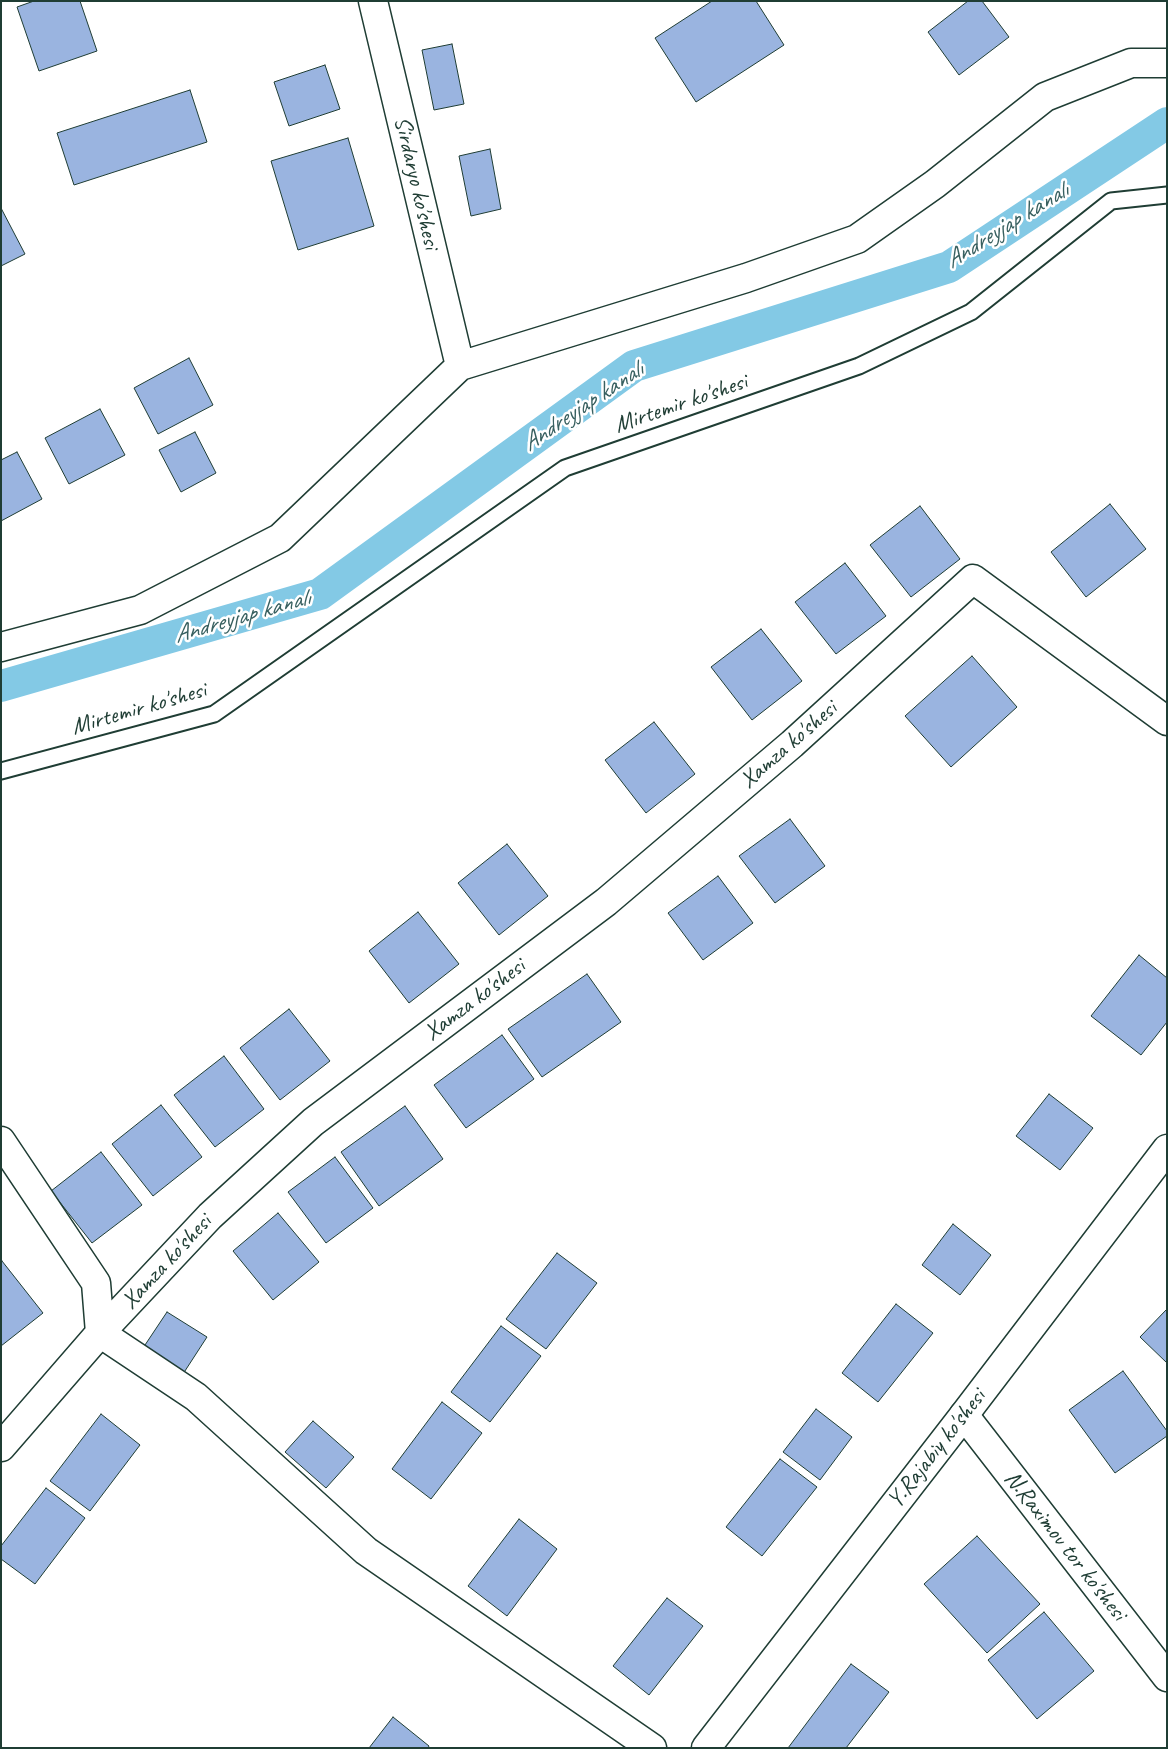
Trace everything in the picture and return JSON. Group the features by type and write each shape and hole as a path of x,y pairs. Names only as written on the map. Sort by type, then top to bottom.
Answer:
{"street":[{"name":"Sirdaryo ko'shesi","path":"373,1 460,366"},
{"path":"1,648 140,610 280,538 460,366 746,278 857,239 935,184 1045,97 1131,63 1167,63"},
{"name":"Xamza ko'shesi","path":"1,1447 100,1333 210,1216 313,1122 606,902 792,744 973,579 1167,721"},
{"path":"1,1141 96,1283 100,1333 196,1397 366,1552 652,1748"},
{"name":"Y.Rajabiy ko'shesi","path":"717,1743 964,1415 1167,1150"},
{"name":"N.Raximov tor ko'shesi","path":"964,1415 1167,1678"}],"lane":[{"name":"Mirtemir ko'shesi","path":"1,771 214,714 565,468 858,366 971,312 1112,201 1167,195"}],"building":[{"path":"34,1 80,1 97,51 39,71 17,7"},
{"path":"712,1 756,1 784,45 696,102 655,38"},
{"path":"968,1 982,1 1009,37 959,75 928,32"},
{"path":"452,44 464,104 434,110 422,50"},
{"path":"325,65 340,109 289,126 274,82"},
{"path":"190,90 207,142 74,185 57,133"},
{"path":"348,138 374,226 298,250 271,161"},
{"path":"490,149 501,209 471,216 459,156"},
{"path":"1,208 25,254 1,266"},
{"path":"189,358 213,405 158,434 134,388"},
{"path":"100,409 125,455 69,484 45,438"},
{"path":"195,432 216,473 181,492 159,450"},
{"path":"17,452 42,499 1,521 1,460"},
{"path":"1110,504 1146,549 1086,597 1051,552"},
{"path":"920,506 960,559 911,597 870,545"},
{"path":"845,563 886,616 836,654 795,602"},
{"path":"761,629 802,681 752,720 711,667"},
{"path":"972,656 1017,707 951,767 905,716"},
{"path":"654,722 695,774 646,813 605,760"},
{"path":"790,819 825,866 775,903 739,856"},
{"path":"507,844 548,896 499,935 458,883"},
{"path":"718,876 753,923 703,960 668,913"},
{"path":"418,912 459,964 409,1003 369,951"},
{"path":"1139,955 1167,978 1167,1022 1141,1055 1091,1016"},
{"path":"587,974 621,1022 542,1077 508,1029"},
{"path":"289,1009 330,1061 280,1100 240,1048"},
{"path":"502,1035 534,1079 466,1128 434,1085"},
{"path":"224,1056 264,1109 215,1147 174,1095"},
{"path":"1049,1094 1093,1128 1060,1170 1016,1136"},
{"path":"161,1105 202,1157 153,1196 112,1144"},
{"path":"405,1106 443,1159 379,1206 341,1152"},
{"path":"101,1152 142,1205 92,1243 51,1191"},
{"path":"335,1157 373,1208 326,1243 288,1192"},
{"path":"278,1213 319,1262 273,1300 233,1251"},
{"path":"953,1224 991,1255 960,1295 922,1265"},
{"path":"557,1253 597,1283 546,1349 506,1319"},
{"path":"1,1262 43,1313 1,1346"},
{"path":"896,1304 933,1333 878,1402 842,1373"},
{"path":"1167,1309 1167,1363 1140,1337"},
{"path":"167,1312 207,1337 183,1374 143,1348"},
{"path":"501,1326 541,1356 490,1422 451,1392"},
{"path":"1123,1371 1167,1431 1167,1436 1115,1473 1069,1410"},
{"path":"442,1402 482,1433 431,1499 392,1469"},
{"path":"816,1409 852,1437 820,1480 783,1452"},
{"path":"101,1414 140,1445 90,1511 50,1481"},
{"path":"313,1421 354,1457 326,1488 285,1452"},
{"path":"780,1459 817,1487 762,1556 726,1527"},
{"path":"46,1488 85,1518 35,1584 1,1559 1,1546"},
{"path":"519,1519 557,1549 507,1616 468,1586"},
{"path":"977,1536 1040,1604 987,1653 924,1584"},
{"path":"667,1598 703,1626 649,1695 613,1666"},
{"path":"1044,1612 1094,1671 1037,1719 988,1660"},
{"path":"851,1664 889,1692 846,1748 788,1748"},
{"path":"393,1717 429,1746 428,1748 369,1748"}],"waterway":[{"name":"Andreyjap kanalı","path":"1,686 320,594 634,366 949,267 1167,123"}]}
